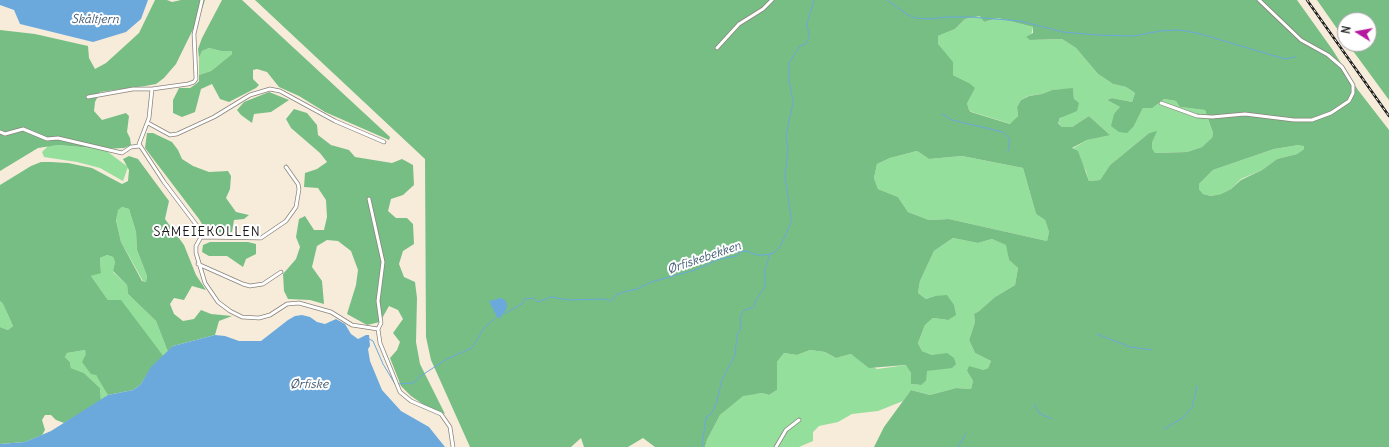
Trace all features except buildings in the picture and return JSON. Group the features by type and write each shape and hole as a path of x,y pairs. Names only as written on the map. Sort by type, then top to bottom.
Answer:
{"street":[{"path":"88,97 133,89 152,89 194,82 196,72 194,34 202,0"},
{"path":"717,48 739,24 763,9 772,0"},
{"path":"1161,103 1197,116 1212,117 1244,114 1294,120 1312,120 1331,112 1349,101 1353,93 1353,85 1342,67 1328,55 1301,40 1259,0"},
{"path":"152,89 148,123 140,141 140,146 200,228 201,237 195,250 205,283 213,296 223,306 238,316 259,318 270,315 287,304 299,303 331,312 352,325 378,329"},
{"path":"148,123 170,135 177,134 214,117 250,95 270,89 280,91 335,121 384,142"},
{"path":"0,132 5,134 22,129 47,140 58,138 102,147 122,153 131,147 140,146"},
{"path":"201,237 261,238 286,221 296,207 299,189 286,167"},
{"path":"369,199 383,262 378,301 381,323 378,329 380,343 400,392 412,401 441,414 450,427 453,447"},
{"path":"198,264 250,286 264,284 280,272"},
{"path":"776,447 786,430 799,420"}],"green space":[{"path":"155,0 167,0 172,2 181,0 205,0 200,15 176,64 164,78 156,84 100,92 95,102 94,111 102,120 126,113 129,116 127,132 131,145 124,148 104,149 58,145 38,148 0,171 0,30 35,34 88,46 89,58 95,69 106,63 139,33"},
{"path":"222,0 242,0 390,137 389,140 325,112 299,96 279,87 267,72 257,69 253,70 253,79 259,85 256,88 229,102 220,99 212,84 201,89 195,112 182,117 173,113 173,100 179,88 190,88 199,81 199,75 211,71 232,54 232,51 221,51 209,48 202,51 199,58 198,49 202,38"},
{"path":"255,0 1297,0 1332,49 1358,90 1389,130 1389,447 874,447 884,427 911,390 930,395 956,388 971,389 973,381 967,371 969,366 983,370 988,368 991,361 975,353 969,340 975,322 974,314 995,297 1015,285 1018,268 1009,260 1006,245 992,239 978,243 953,238 934,251 920,281 918,293 926,299 935,296 947,295 954,305 956,315 948,320 933,318 925,325 918,343 922,351 932,355 947,353 954,358 956,364 952,368 927,371 926,381 921,385 911,384 911,373 906,365 869,368 851,354 836,358 825,352 810,350 797,355 784,353 777,362 777,390 769,395 762,393 743,396 720,415 705,447 655,447 643,438 628,447 584,447 581,438 571,447 470,447 431,360 426,337 425,159","holes":["980,16 984,22 998,18 1033,27 1033,33 1026,37 1030,40 1062,39 1076,48 1098,74 1113,84 1126,87 1135,93 1132,102 1112,98 1107,100 1120,107 1114,114 1111,126 1119,132 1127,133 1134,126 1143,108 1152,108 1164,99 1176,101 1180,107 1205,110 1213,133 1212,138 1202,147 1187,152 1155,153 1152,148 1152,143 1157,131 1149,133 1110,165 1100,180 1089,181 1078,151 1072,148 1087,140 1110,135 1089,116 1072,127 1062,127 1058,123 1060,118 1077,111 1079,103 1074,99 1073,88 1052,90 1042,94 1029,96 1021,100 1017,107 1018,116 1010,124 971,112 969,110 967,103 975,88 969,83 953,75 953,62 938,44 938,36 955,29 965,19","1299,145 1304,146 1304,149 1297,154 1277,159 1262,170 1241,180 1231,189 1221,194 1211,196 1203,194 1199,189 1199,184 1213,170 1274,149","917,151 929,159 962,156 1023,168 1036,214 1045,220 1049,232 1047,241 949,219 929,220 908,212 898,197 878,189 874,178 877,164 890,158"]},
{"path":"1317,0 1389,0 1389,100 1354,52 1377,52 1377,12 1337,12 1337,29"},
{"path":"981,16 984,22 998,18 1033,27 1030,40 1062,39 1076,48 1098,74 1113,84 1126,87 1135,93 1132,102 1112,98 1107,100 1120,107 1134,126 1143,108 1164,99 1176,101 1181,107 1205,110 1213,133 1212,139 1202,147 1187,152 1155,153 1152,148 1152,143 1156,132 1149,133 1110,165 1100,180 1089,181 1086,171 1072,149 1087,140 1109,134 1089,116 1072,127 1062,127 1058,122 1074,99 1073,89 1052,90 1042,94 1028,96 1021,100 1017,107 1018,116 1011,124 969,110 967,103 969,83 953,75 938,44 938,36 955,29 965,19"},
{"path":"209,48 221,51 232,51 232,54 211,71 199,75 199,58 202,51"},
{"path":"269,92 289,100 271,112 254,114 252,123 237,110 244,102"},
{"path":"294,109 307,113 317,125 318,135 331,145 349,150 355,157 392,163 402,159 413,165 414,185 403,195 391,199 388,211 396,218 407,218 413,224 414,244 403,251 399,264 404,277 415,282 417,298 416,342 420,364 445,414 427,407 411,396 401,386 390,358 397,350 400,342 393,333 403,319 398,310 389,306 380,322 367,325 347,314 356,285 358,270 351,251 338,241 327,240 317,246 312,267 322,281 324,304 310,300 288,299 284,291 283,274 296,259 300,247 296,237 299,219 305,216 314,230 324,230 327,217 326,200 318,188 304,187 305,173 317,169 327,162 320,153 291,128 286,119"},
{"path":"147,133 153,133 172,142 182,159 193,166 209,172 228,171 231,176 230,189 226,198 236,212 249,215 244,219 234,220 232,232 212,233 205,229 145,148"},
{"path":"58,145 104,149 128,167 123,181 100,168 77,162 44,157 42,152 48,146"},
{"path":"1304,145 1304,149 1297,154 1277,159 1262,170 1241,179 1231,189 1221,194 1211,196 1203,194 1199,189 1199,184 1213,170 1274,149"},
{"path":"917,151 929,159 962,156 1023,168 1036,214 1045,220 1049,232 1047,241 949,219 929,220 908,212 898,197 878,189 874,178 877,164 890,158"},
{"path":"129,156 138,159 169,201 165,219 184,245 196,275 206,290 192,286 184,300 174,298 170,304 174,314 183,321 194,319 201,310 211,314 232,316 219,321 215,335 173,346 168,352 156,321 128,294 127,285 113,271 115,262 113,257 107,255 100,258 101,273 91,276 108,300 121,300 164,357 148,373 141,384 133,390 108,395 96,375 91,374 82,362 86,354 85,350 67,353 65,357 70,362 71,368 84,373 100,388 101,401 64,423 56,420 51,415 45,415 42,420 45,430 42,435 25,442 0,444 0,327 8,330 13,326 3,304 0,301 0,185 31,166 41,162 68,163 92,168 122,184 128,181 129,170 123,159","holes":["122,207 129,209 136,232 137,250 147,276 146,282 142,281 121,242 116,220 118,210"]},
{"path":"122,207 129,209 136,232 137,250 147,276 146,282 143,281 121,242 116,219 117,210"},
{"path":"953,238 978,243 992,239 1007,245 1009,260 1018,268 1015,285 995,297 974,314 975,322 969,340 975,353 991,361 988,368 983,370 967,371 973,381 971,389 956,388 930,395 911,390 903,401 878,411 852,414 838,422 819,426 813,432 813,441 799,447 705,447 720,415 743,395 762,393 769,395 777,390 777,362 784,353 797,355 810,350 825,352 836,358 851,354 877,369 907,365 911,373 911,384 920,385 926,381 926,371 938,369 932,355 922,351 918,343 925,325 933,318 948,320 935,296 926,299 918,293 920,281 934,251"},
{"path":"210,242 248,242 256,244 256,254 246,259 243,267 227,256 209,256 202,252 203,245"},
{"path":"107,255 113,257 115,262 113,272 127,285 128,294 156,321 168,352 164,357 113,301 108,300 91,276 101,272 100,258"},
{"path":"0,301 3,304 13,326 8,330 0,327"},
{"path":"85,350 96,375 106,389 108,395 101,401 100,388 84,373 71,368 70,362 65,357 67,353"}],"water":[{"name":"Skåltjern","path":"0,0 148,0 141,19 126,32 93,42 20,24 14,10 0,5"},
{"path":"501,298 506,301 507,308 500,318 497,317 489,301"},
{"name":"Ørfiske","path":"302,315 325,324 336,319 345,324 351,334 358,339 369,335 370,346 368,349 370,361 382,390 401,411 429,427 445,447 0,447 0,444 25,442 51,431 108,395 133,390 141,384 151,367 173,346 215,335 225,336 239,341 261,341 288,320 295,316"}],"waterway":[{"name":"Ørfiskebekken","path":"504,314 522,304 525,299 533,298 538,302 551,297 568,300 604,299 611,301 616,295 637,289 651,282 695,270 719,259 737,256 739,252 747,251 757,255 765,255 774,253 780,247 790,225 791,217 785,176 788,150 786,136 793,102 789,80 789,63 800,46 806,44 809,36 807,24 814,0"},
{"path":"887,0 906,14 915,18 929,19 970,17 1020,21 1063,32 1097,35 1134,36 1160,31 1179,30 1197,33 1285,59 1295,57"},
{"path":"942,114 952,120 1003,132 1010,139 1008,151"},
{"path":"702,447 706,417 711,414 716,404 722,380 735,355 737,336 741,328 740,317 744,310 754,307 755,302 765,286 765,269 770,254"},
{"name":"Ørfiskebekken","path":"398,384 414,383 419,377 447,359 472,348 484,328 497,317"},
{"path":"1097,334 1130,347 1151,350"},
{"name":"Ørfiskebekken","path":"369,339 373,341 383,364 395,384"},
{"path":"1164,429 1184,417 1192,407 1197,386"},
{"path":"1034,404 1039,413 1052,419"},
{"path":"958,447 966,434"}],"railway":[{"path":"1307,0 1389,116"}],"district":[{"name":"SAMEIEKOLLEN","path":"207,232"}]}
